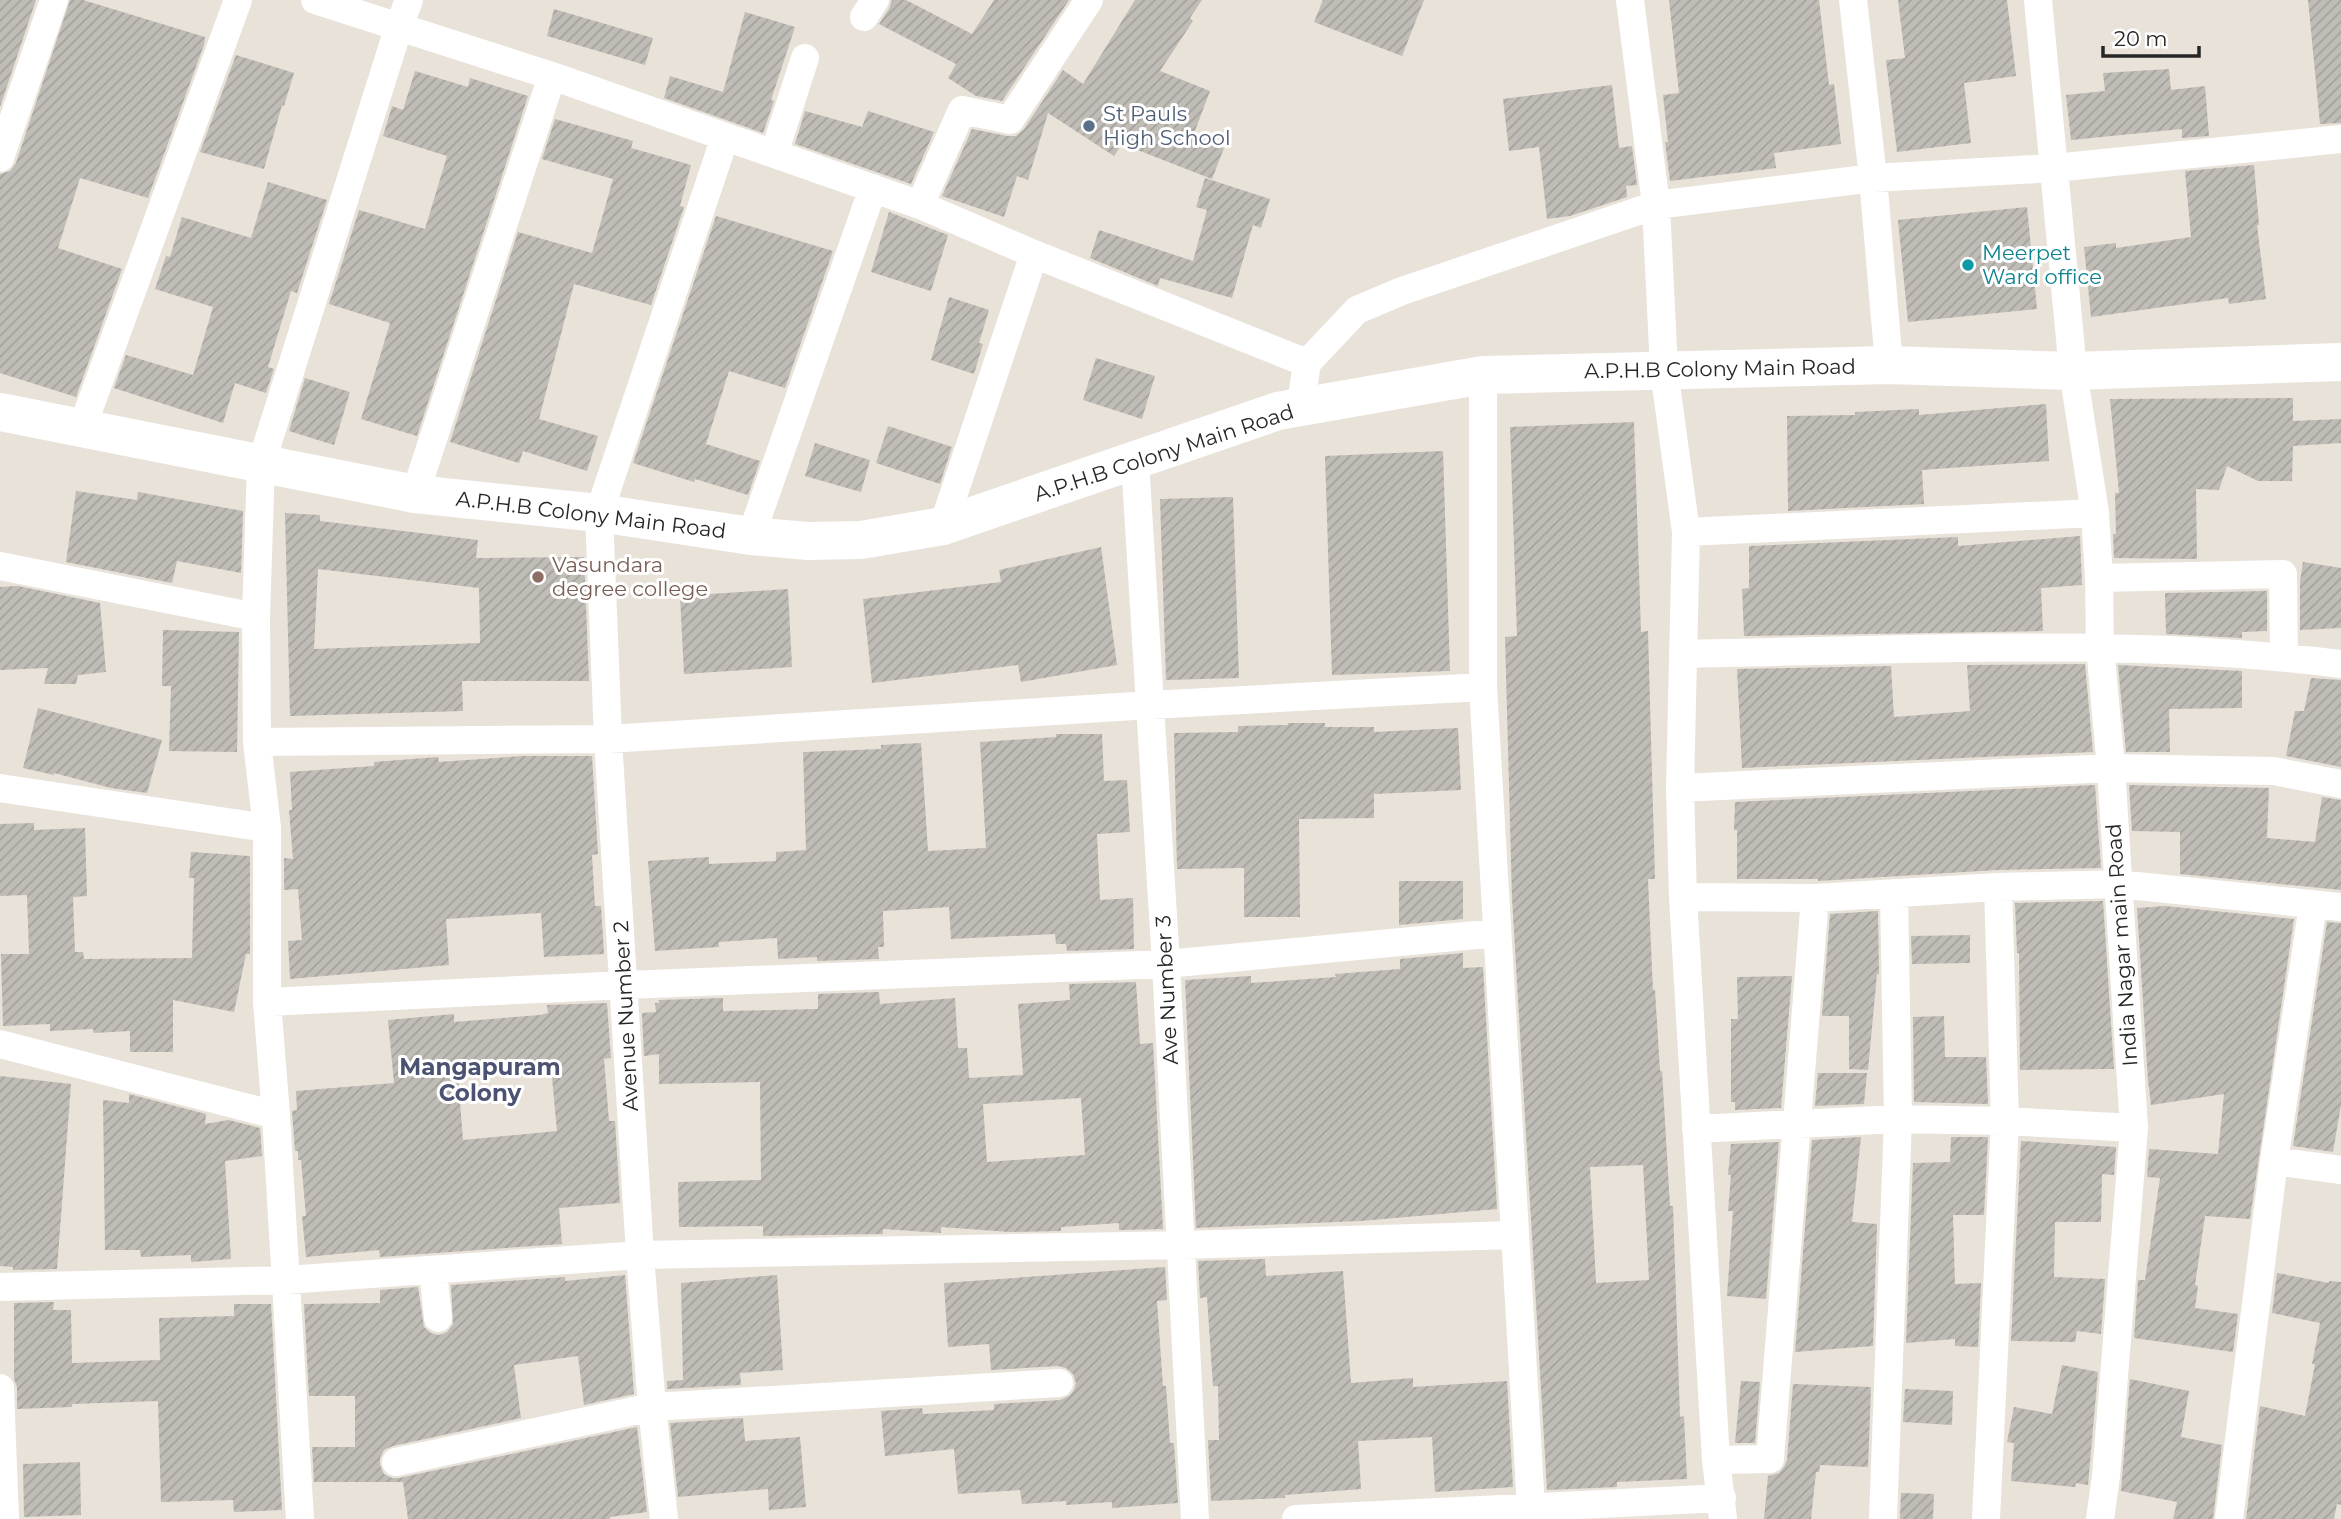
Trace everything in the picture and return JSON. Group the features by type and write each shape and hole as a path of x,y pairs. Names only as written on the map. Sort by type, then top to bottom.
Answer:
{"street":[{"path":"0,158 54,0"},
{"path":"82,428 238,0"},
{"path":"315,0 403,13 552,76 920,205 1034,254 1307,363"},
{"path":"920,205 962,110 1010,120 1089,0"},
{"path":"1296,1519 1531,1507 1723,1509 1716,1460 1683,897 1680,788 1686,532 1664,370 1656,205 1630,0"},
{"path":"1853,0 1889,366"},
{"name":"India Nagar main Road","path":"2038,0 2073,371 2095,513 2100,646 2134,1128 2106,1476 2100,1519"},
{"path":"300,1519 267,1002 267,828 257,742 256,618 261,464 403,13"},
{"path":"774,154 805,58"},
{"path":"415,494 552,76"},
{"path":"599,513 726,137"},
{"path":"1300,409 1307,363 1357,310 1402,291 1656,205 1872,178 2054,168 2341,139"},
{"path":"751,536 873,188"},
{"path":"943,526 1034,254"},
{"name":"A.P.H.B Colony Main Road","path":"0,412 415,494 599,513 751,536 808,541 861,540 943,526 1278,411 1483,375 1889,366 2073,371 2341,362"},
{"path":"1483,375 1483,687 1531,1507"},
{"name":"Ave Number 3","path":"1135,461 1166,964 1195,1519"},
{"name":"Avenue Number 2","path":"599,513 608,739 640,1255 664,1519"},
{"path":"1686,532 2095,513"},
{"path":"0,566 256,618"},
{"path":"2099,578 2283,574 2284,657"},
{"path":"1684,654 2100,646 2284,657 2341,664"},
{"path":"257,742 608,739 1483,687"},
{"path":"1680,788 2110,768 2273,771 2341,785"},
{"path":"0,788 267,828"},
{"path":"1683,897 1815,898 1998,887 2118,884 2341,907"},
{"path":"1986,1519 2005,1121 1998,887"},
{"path":"1883,1519 1898,1119 1894,893"},
{"path":"1716,1460 1770,1459 1815,898"},
{"path":"2229,1519 2274,1161 2313,905"},
{"path":"267,1002 1166,964 1497,933"},
{"path":"0,1044 276,1115"},
{"path":"1696,1129 1898,1119 2134,1128"},
{"path":"2274,1161 2341,1170"},
{"path":"0,1287 286,1280 640,1255 1181,1245 1515,1235"},
{"path":"433,1270 438,1318"},
{"path":"396,1462 652,1407 1059,1383"},
{"path":"0,1388 5,1519"}],"building":[{"path":"0,0 36,0 0,107"},
{"path":"70,0 83,0 205,37 148,198 80,178 58,248 122,269 76,397 0,373 0,174 10,171 16,163"},
{"path":"892,0 906,0 972,34 994,0 1069,0 1002,101 976,96 948,78 956,64 879,24"},
{"path":"1135,0 1202,0 1190,18 1193,21 1160,71 1210,91 1193,136 1224,148 1212,179 1122,144 1114,156 1048,113 1028,180 1017,176 1004,217 942,196 972,129 1016,136 1024,129 1063,70 1083,84"},
{"path":"1323,0 1424,0 1402,56 1314,22"},
{"path":"1669,0 1819,0 1829,85 1834,84 1841,144 1774,153 1776,168 1670,181 1663,95 1679,93"},
{"path":"1898,0 2007,0 2016,76 1964,83 1971,143 1897,152 1886,60 1905,58"},
{"path":"2308,0 2341,0 2341,123 2320,124"},
{"path":"554,9 653,38 645,65 547,36"},
{"path":"745,12 795,27 763,133 664,98 670,76 723,92"},
{"path":"236,55 294,73 264,169 200,152"},
{"path":"2169,69 2171,90 2205,86 2209,136 2182,138 2182,129 2071,140 2066,95 2105,91 2103,73"},
{"path":"415,71 468,87 470,78 528,96 417,436 361,419 390,323 329,304 359,210 425,229 447,156 383,136 392,106 403,110"},
{"path":"1612,85 1619,148 1632,146 1637,185 1626,186 1627,197 1570,216 1547,219 1539,147 1509,151 1503,99"},
{"path":"805,111 862,127 868,111 934,132 911,184 795,144"},
{"path":"555,119 633,141 631,148 691,165 680,206 684,207 651,305 574,284 539,419 598,436 587,471 523,451 519,463 450,442 518,232 592,253 613,179 542,159"},
{"path":"2254,165 2257,225 2266,299 2229,304 2228,298 2091,317 2084,247 2116,243 2116,248 2191,237 2185,171"},
{"path":"1205,178 1270,199 1261,228 1253,225 1232,298 1160,278 1158,286 1090,258 1099,230 1193,261 1207,210 1196,207"},
{"path":"268,182 327,200 297,293 291,291 268,367 274,369 266,393 235,383 223,423 114,388 126,355 193,375 213,307 155,289 166,256 170,257 182,217 251,238"},
{"name":"Meerpet Ward office","path":"2027,207 2037,309 1908,322 1898,220"},
{"path":"889,212 948,235 931,291 871,272"},
{"path":"716,216 833,251 785,388 729,371 706,444 760,461 748,495 633,463"},
{"path":"949,297 989,310 979,343 983,344 974,374 931,360"},
{"path":"1096,358 1155,376 1142,419 1083,400"},
{"path":"305,378 350,392 334,445 289,431"},
{"path":"2293,398 2293,421 2341,419 2341,443 2293,446 2292,481 2258,481 2227,466 2219,490 2196,489 2197,559 2114,558 2115,493 2119,493 2110,399"},
{"path":"2046,404 2049,461 1922,470 1924,504 1788,511 1787,416 1855,415 1855,412 1919,409 1919,415"},
{"path":"1634,422 1641,632 1648,631 1655,879 1648,879 1653,990 1662,1071 1670,1206 1673,1206 1680,1417 1684,1416 1687,1479 1617,1482 1617,1487 1547,1490 1512,898 1505,637 1517,636 1510,427","holes":["1643,1165 1649,1280 1596,1283 1590,1167"]},
{"path":"888,426 952,447 940,484 876,463"},
{"path":"815,443 870,460 861,492 805,476"},
{"path":"1443,451 1450,671 1332,675 1325,456"},
{"path":"76,491 137,500 138,492 243,511 241,573 177,561 172,583 66,562"},
{"path":"1233,497 1239,678 1166,680 1160,499"},
{"path":"285,513 320,515 320,521 478,540 476,558 584,557 589,681 462,681 463,711 290,716","holes":["318,569 479,588 480,643 314,649"]},
{"path":"2080,536 2082,585 2041,588 2043,631 1744,636 1742,589 1749,588 1749,546 1958,537 1958,546"},
{"path":"1101,547 1117,665 1021,682 1018,665 872,683 863,599 1001,582 999,570"},
{"path":"2303,562 2341,568 2341,628 2300,630 2300,582"},
{"path":"18,586 100,603 106,672 78,675 76,684 44,684 48,668 0,670 0,587"},
{"path":"788,589 792,667 684,674 680,596"},
{"path":"2267,591 2267,631 2242,632 2242,638 2166,634 2165,593"},
{"path":"163,630 239,632 237,752 169,751 171,686 162,686"},
{"path":"2085,664 2093,752 1742,768 1737,669 1891,666 1894,717 1970,711 1967,665"},
{"path":"2118,665 2242,671 2242,708 2169,709 2170,752 2126,752"},
{"path":"2311,678 2341,680 2341,767 2286,756 2295,711 2304,711"},
{"path":"38,708 162,740 147,793 111,788 23,768"},
{"path":"1325,723 1325,727 1374,727 1374,732 1458,728 1461,790 1374,794 1374,818 1299,819 1300,917 1244,917 1244,868 1177,869 1174,733 1238,732 1238,726"},
{"path":"1056,734 1102,734 1104,781 1127,780 1130,832 1097,834 1100,900 1133,898 1134,949 1067,951 1066,944 1056,944 1055,934 951,939 949,907 883,911 884,947 878,947 879,959 778,959 777,938 719,942 719,947 655,951 648,861 709,857 709,864 776,861 776,852 806,850 803,752 881,749 881,745 921,743 928,851 986,848 980,742 1056,737"},
{"path":"523,756 592,756 598,854 592,855 595,906 601,906 604,954 544,957 541,913 446,919 449,965 290,979 288,941 302,940 298,889 284,890 284,858 293,859 289,810 292,810 290,772 374,766 374,762 438,757 439,762"},
{"path":"2095,785 2101,868 1997,870 1818,881 1737,879 1735,802"},
{"path":"2129,785 2269,788 2267,838 2315,842 2322,797 2341,800 2341,890 2180,874 2180,832 2132,831"},
{"path":"34,823 34,830 85,828 87,896 73,897 75,952 83,952 84,959 192,958 194,878 189,878 191,852 250,856 250,954 246,954 234,1012 173,1000 173,1052 130,1052 130,1031 50,1031 50,1024 3,1026 1,954 29,954 27,895 0,896 0,824"},
{"path":"1399,881 1463,881 1463,919 1399,925"},
{"path":"2103,901 2114,1069 2020,1070 2019,953 2015,903"},
{"path":"2165,906 2294,919 2250,1219 2205,1216 2195,1285 2198,1286 2195,1308 2238,1314 2233,1352 2134,1338 2138,1280 2145,1280 2160,1178 2147,1177 2149,1149 2218,1154 2224,1094 2151,1105 2137,908"},
{"path":"1878,911 1879,974 1868,1070 1849,1069 1849,1016 1822,1016 1830,914"},
{"path":"2327,922 2341,923 2341,1105 2333,1152 2293,1146"},
{"path":"1970,935 1970,963 1912,964 1911,936"},
{"path":"1463,953 1463,968 1483,967 1497,1209 1361,1221 1196,1228 1185,980 1251,976 1251,983 1336,977 1335,974 1400,969 1400,959"},
{"path":"1792,976 1781,1108 1735,1110 1735,1102 1731,1102 1731,1019 1738,1019 1737,977"},
{"path":"1136,982 1140,1044 1153,1043 1163,1229 1119,1230 1119,1223 1061,1227 1061,1231 1010,1232 941,1227 941,1233 883,1229 883,1234 763,1236 763,1226 679,1227 678,1182 761,1180 760,1082 659,1084 659,1054 644,1056 642,1013 656,1012 655,1003 659,1003 659,1000 723,998 723,1011 818,1009 818,994 879,992 880,1004 955,998 958,1048 967,1048 969,1078 1023,1075 1018,1004 1070,1000 1069,984","holes":["1081,1098 1085,1155 987,1162 983,1104"]},
{"path":"607,1003 611,1058 604,1059 609,1121 615,1121 620,1203 559,1208 562,1244 380,1257 379,1250 306,1257 302,1216 306,1216 301,1160 298,1160 298,1151 295,1151 292,1111 297,1110 296,1091 394,1083 388,1020 454,1014 454,1022 540,1015 548,1013 547,1005","holes":["551,1067 557,1131 463,1140 458,1076"]},
{"path":"1944,1016 1945,1057 1986,1057 1988,1104 1914,1102 1913,1017"},
{"path":"1818,1073 1867,1073 1864,1104 1815,1106"},
{"path":"0,1076 71,1084 57,1269 13,1270 13,1267 0,1266"},
{"path":"129,1094 206,1114 205,1124 229,1120 260,1128 262,1156 225,1161 231,1259 191,1262 191,1255 141,1257 140,1250 105,1250 103,1100 129,1103"},
{"path":"1861,1137 1852,1222 1877,1224 1873,1346 1795,1352 1812,1140"},
{"path":"1951,1137 1988,1137 1984,1215 1953,1215 1955,1284 1981,1283 1978,1347 1955,1346 1955,1339 1906,1343 1913,1163 1950,1162"},
{"path":"2021,1141 2116,1147 2114,1175 2102,1174 2101,1222 2055,1222 2054,1277 2105,1279 2101,1334 2077,1331 2075,1342 2011,1341"},
{"path":"1779,1142 1766,1299 1727,1296 1733,1211 1728,1211 1731,1144"},
{"path":"1265,1259 1266,1276 1343,1271 1351,1383 1413,1378 1413,1387 1507,1381 1513,1487 1435,1492 1432,1437 1358,1441 1361,1489 1285,1495 1285,1498 1211,1501 1208,1440 1219,1440 1218,1386 1213,1386 1207,1297 1200,1298 1198,1261"},
{"path":"1165,1267 1167,1300 1157,1301 1163,1386 1166,1386 1170,1443 1174,1443 1178,1503 1112,1508 1112,1502 1022,1504 1020,1490 958,1494 954,1449 885,1456 881,1411 922,1408 923,1414 994,1410 994,1404 1060,1400 1074,1390 1076,1383 1073,1374 1066,1368 1058,1366 991,1370 989,1344 948,1347 944,1283"},
{"path":"2277,1273 2329,1283 2341,1282 2341,1505 2337,1504 2334,1519 2246,1519 2260,1406 2305,1416 2315,1364 2312,1364 2320,1323 2272,1313"},
{"path":"625,1275 634,1394 584,1405 578,1356 514,1365 521,1418 393,1446 384,1450 380,1465 384,1474 399,1478 637,1427 647,1512 610,1519 408,1519 403,1482 314,1482 312,1447 355,1447 355,1396 309,1396 304,1304 380,1303 380,1290 418,1287 424,1327 439,1335 447,1332 453,1324 451,1285 565,1277 565,1281"},
{"path":"777,1275 783,1370 740,1373 741,1385 667,1389 667,1381 683,1380 681,1283"},
{"path":"54,1302 53,1310 71,1310 72,1363 160,1360 159,1318 234,1316 234,1304 271,1304 282,1510 234,1512 233,1500 161,1502 158,1401 17,1409 17,1387 14,1379 14,1303"},
{"path":"2062,1365 2098,1372 2088,1485 2076,1483 2075,1487 2011,1481 2014,1443 2007,1442 2014,1407 2052,1414"},
{"path":"2130,1379 2189,1391 2181,1437 2222,1445 2213,1519 2173,1519 2177,1502 2121,1491"},
{"path":"1741,1381 1760,1382 1755,1443 1735,1443"},
{"path":"1793,1384 1871,1387 1868,1467 1820,1465 1819,1472 1816,1472 1811,1519 1764,1519 1768,1476 1779,1473 1787,1460"},
{"path":"1905,1389 1953,1391 1952,1425 1903,1422"},
{"path":"743,1418 745,1441 800,1437 806,1507 769,1510 768,1489 678,1497 670,1423"},
{"path":"80,1462 81,1515 24,1517 23,1464"},
{"path":"1901,1493 1934,1494 1933,1519 1900,1519"}],"place":[{"name":"St Pauls High School","path":"1089,126"},
{"name":"Meerpet Ward office","path":"1968,265"},
{"name":"Vasundara degree college","path":"538,577"}],"district":[{"name":"Mangapuram Colony","path":"480,1080"}]}
